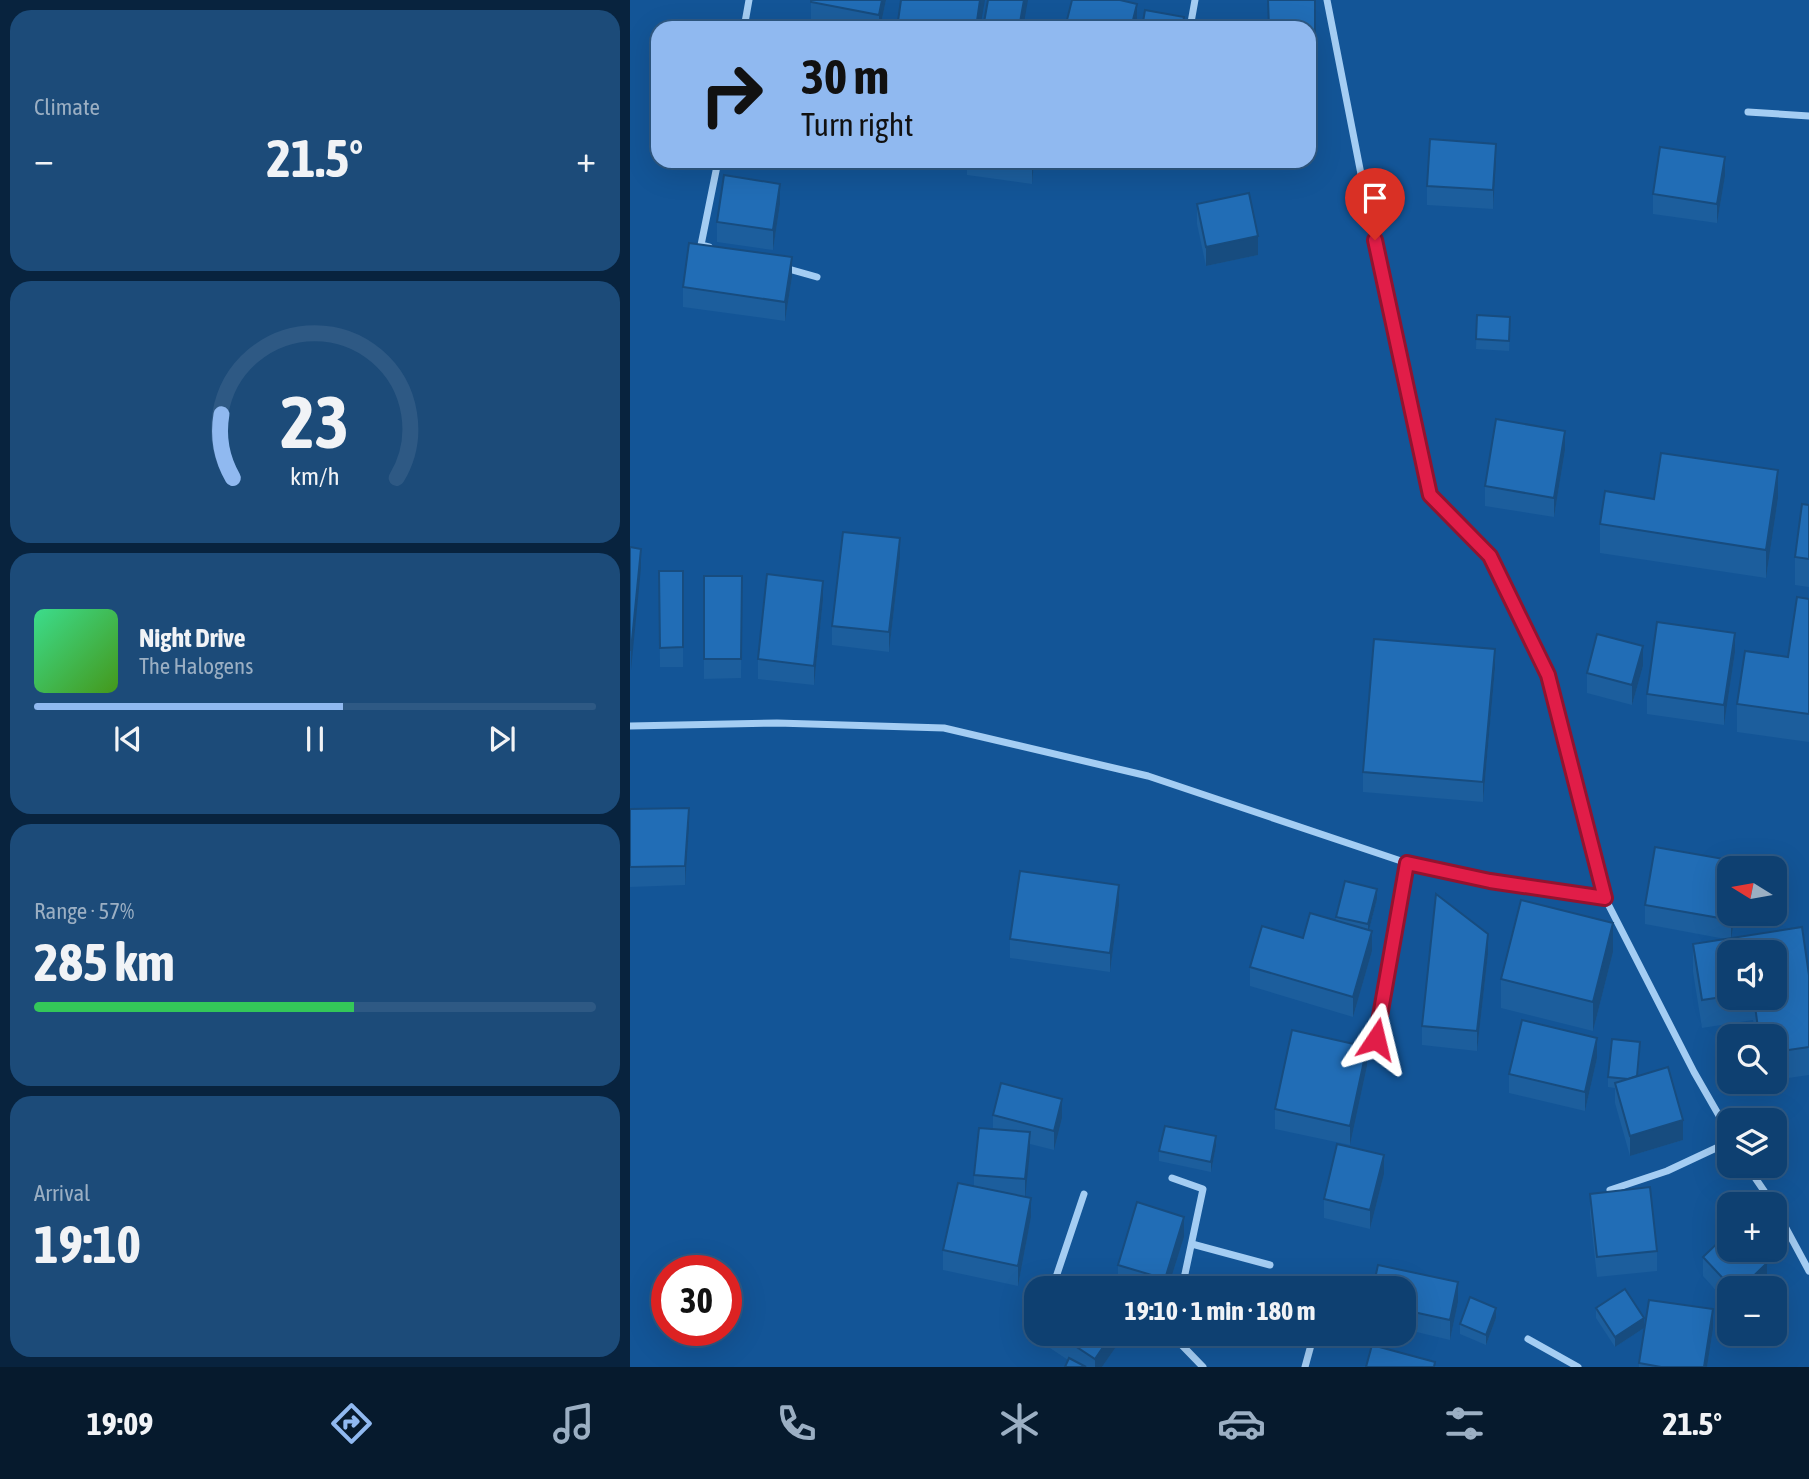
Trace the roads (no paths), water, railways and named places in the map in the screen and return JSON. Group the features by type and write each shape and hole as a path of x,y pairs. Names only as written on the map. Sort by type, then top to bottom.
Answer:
{"street":[{"path":"745,21 749,0"},
{"path":"1191,21 1195,0"},
{"path":"1327,0 1369,215 1430,495 1490,556 1548,675 1605,898 1717,1112"},
{"path":"1748,112 1809,116"},
{"path":"714,249 701,245 717,168"},
{"path":"779,267 817,277"},
{"path":"630,726 776,723 944,728 1148,776 1407,863 1490,881 1605,898"},
{"path":"1376,1039 1407,863"},
{"path":"1610,1190 1668,1171 1717,1148"},
{"path":"1172,1178 1203,1189 1185,1276"},
{"path":"1056,1276 1084,1194"},
{"path":"1787,1230 1809,1271"},
{"path":"1192,1244 1270,1265"},
{"path":"1528,1339 1578,1367"},
{"path":"1183,1346 1203,1367"},
{"path":"1306,1367 1311,1346"}]}
